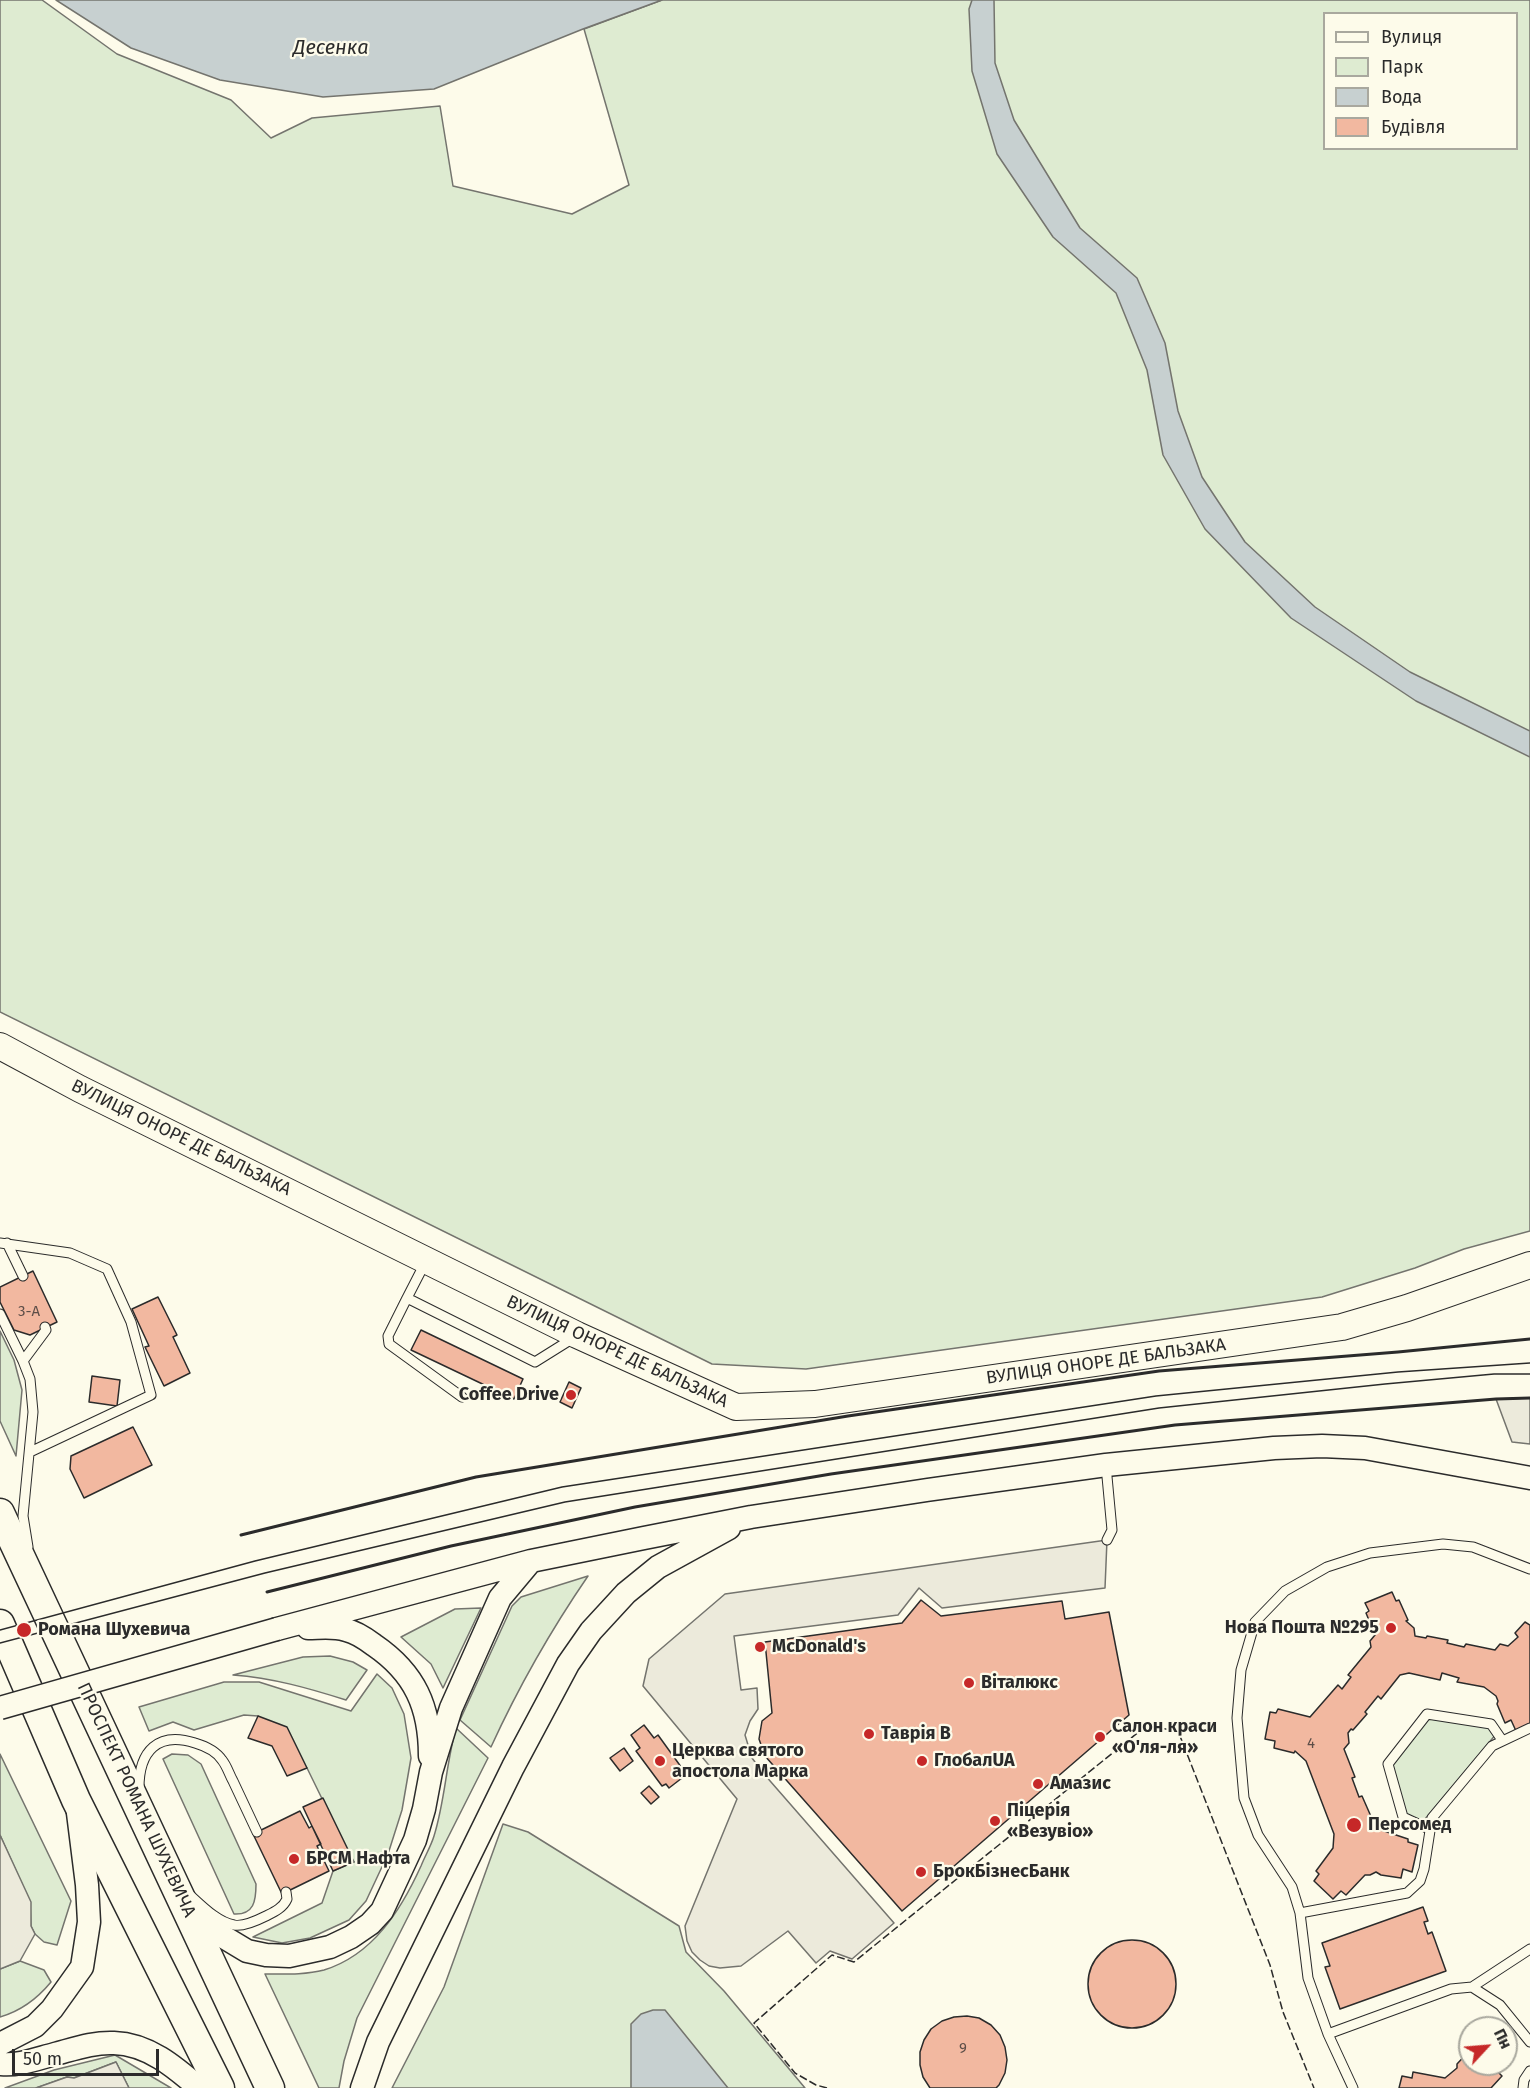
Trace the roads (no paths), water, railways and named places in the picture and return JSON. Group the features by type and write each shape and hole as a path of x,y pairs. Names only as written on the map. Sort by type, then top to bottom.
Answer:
{"main road":[{"name":"ВУЛИЦЯ ОНОРЕ ДЕ БАЛЬЗАКА","path":"0,1046 80,1089 426,1261 577,1335 736,1407 815,1404 1342,1327 1407,1308 1530,1265"},
{"name":"ПРОСПЕКТ РОМАНА ШУХЕВИЧА","path":"0,1513 270,2088"},
{"path":"0,1624 76,1800 220,2088"}],"street":[{"path":"0,1708 277,1629 531,1561 751,1517 939,1488 1106,1465 1274,1448 1322,1446 1365,1448 1530,1478"},
{"path":"362,2088 378,2042 513,1767 568,1664 591,1631 626,1593 658,1568 751,1517"},
{"path":"192,1918 247,1951 289,1956 330,1947 370,1924 382,1911 415,1840 431,1772 451,1708 500,1598 531,1561"},
{"path":"277,1629 345,1629 365,1638 386,1653 408,1674 422,1700 430,1733 431,1772"},
{"path":"0,2044 35,2026 52,2009 82,1967 89,1922 87,1885 76,1800"},
{"path":"0,2064 13,2065 90,2045 115,2043 156,2055 199,2088"}],"lane":[{"path":"4,1243 23,1276"},
{"path":"4,1243 70,1253 107,1269 131,1322 151,1395 30,1452"},
{"path":"426,1261 388,1336 389,1344 462,1397"},
{"path":"407,1298 535,1362 577,1335"},
{"path":"0,1314 24,1361 30,1379 33,1412 23,1516 34,1583"},
{"path":"24,1361 46,1330 45,1327"},
{"path":"1106,1465 1112,1530 1107,1540"},
{"path":"1353,2088 1328,2034 1308,1978 1300,1913 1292,1887 1258,1835 1244,1798 1237,1718 1241,1670 1255,1623 1285,1591 1327,1567 1370,1552 1443,1544 1473,1547 1530,1569"},
{"path":"1429,1829 1403,1817 1388,1764 1427,1714 1491,1724 1502,1740"},
{"path":"1300,1913 1407,1893 1420,1881 1432,1818 1492,1746 1530,1728"},
{"path":"140,1811 139,1775 150,1749 165,1739 189,1741 212,1750 222,1759 257,1832"},
{"path":"170,1871 193,1898 216,1917 235,1925 250,1922 278,1910 285,1904 286,1892"},
{"path":"1328,2034 1452,1989 1472,1987 1530,1949"},
{"path":"1472,1987 1500,2006 1530,2042"},
{"path":"1523,2088 1524,2080 1530,2071"}],"water":[{"name":"Десенка","path":"56,0 662,0 434,89 323,97 220,80 131,48"},
{"path":"972,0 994,0 995,63 1014,120 1080,228 1137,278 1165,343 1178,411 1202,477 1245,542 1315,607 1410,672 1530,731 1530,757 1416,701 1291,618 1205,529 1163,455 1147,370 1116,293 1053,237 997,154 972,71 969,9"},
{"path":"653,2010 665,2010 728,2088 631,2088 631,2024 641,2014"}],"tram line":[{"path":"0,1630 255,1561 562,1487 1156,1396 1398,1372 1530,1363"},
{"path":"0,1643 265,1573 565,1502 1159,1408 1494,1374 1530,1374"}],"place":[{"name":"Coffee Drive","path":"571,1395"},
{"name":"Нова Пошта №295","path":"1391,1628"},
{"name":"Романа Шухевича","path":"24,1630"},
{"name":"McDonald's","path":"760,1647"},
{"name":"Віталюкс","path":"969,1683"},
{"name":"Таврія В","path":"869,1734"},
{"name":"Салон краси «О'ля-ля»","path":"1100,1737"},
{"name":"Церква святого апостола Марка","path":"660,1761"},
{"name":"ГлобалUA","path":"922,1761"},
{"name":"Амазис","path":"1038,1784"},
{"name":"Піцерія «Везувіо»","path":"995,1821"},
{"name":"Персомед","path":"1354,1825"},
{"name":"БРСМ Нафта","path":"294,1859"},
{"name":"БрокБізнесБанк","path":"921,1872"}]}
